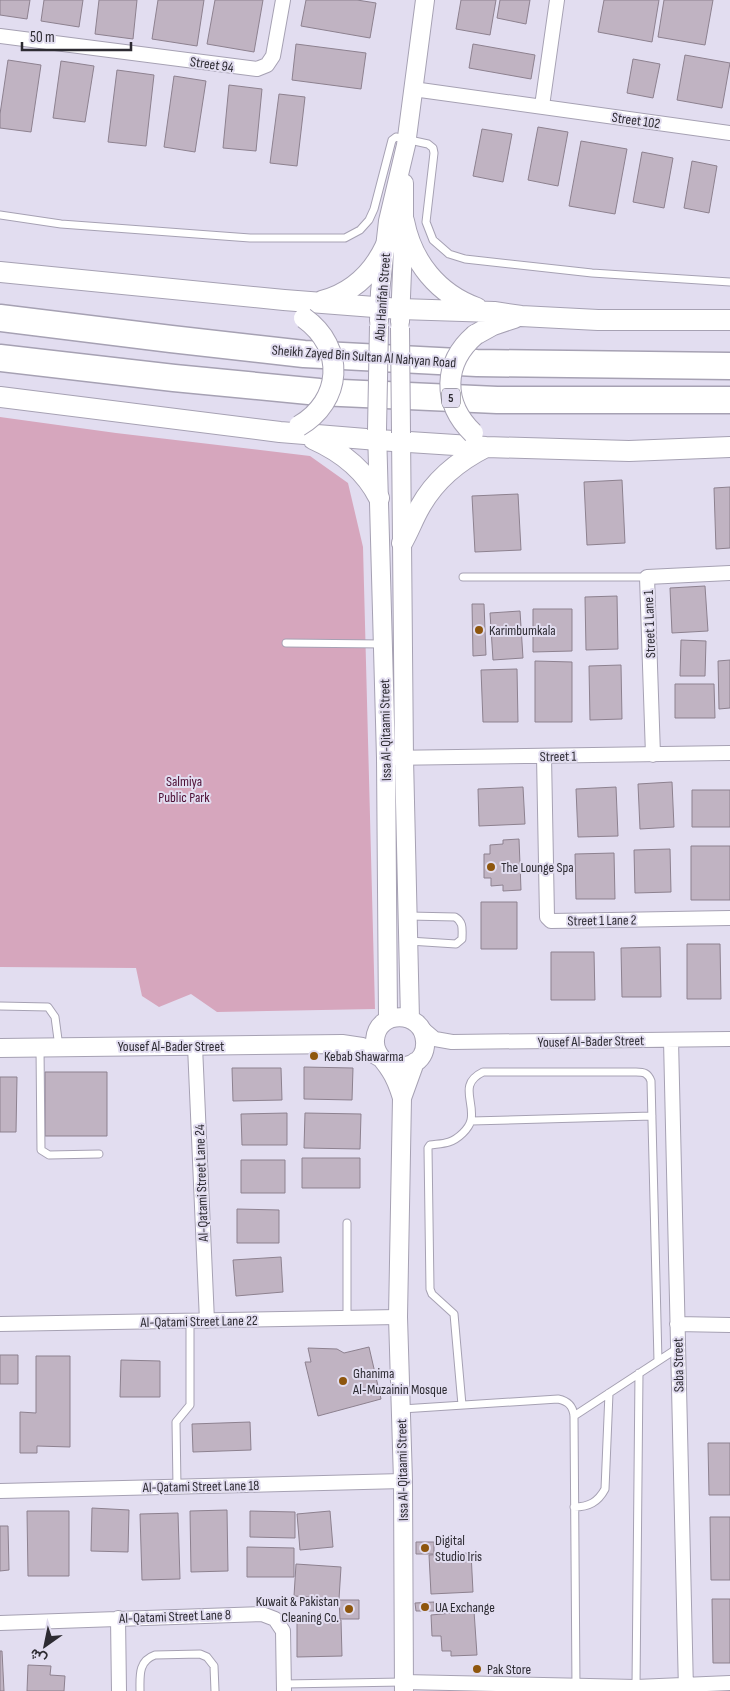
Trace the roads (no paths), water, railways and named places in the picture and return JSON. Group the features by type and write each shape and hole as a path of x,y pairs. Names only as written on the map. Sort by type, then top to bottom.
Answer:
{"highway":[{"name":"Sheikh Zayed Bin Sultan Al Nahyan Road","path":"0,318 170,340 304,354 478,364 730,366"},
{"name":"5","path":"0,358 164,377 319,392 497,400 730,400"}],"main road":[{"path":"404,221 414,251 424,269 435,282 458,300 480,309 521,316 598,320 730,320"},
{"path":"309,310 359,282 375,266 386,245"},
{"path":"0,272 272,299 309,310 400,318 494,312"},
{"path":"301,430 322,407 333,379 333,359 330,349 309,310"},
{"path":"486,442 461,419 456,410 450,383 453,365 462,348 475,335 492,325 521,316"},
{"path":"0,397 280,432 301,430 401,438 629,451 730,447"},
{"path":"301,430 347,459 366,478 379,498"},
{"path":"402,543 420,507 435,485 486,442"}],"street":[{"name":"Street 94","path":"0,36 257,69 266,65 273,56 282,0"},
{"name":"Abu Hanifah Street","path":"378,435 379,316 388,221 405,147 425,0"},
{"path":"542,106 557,0"},
{"name":"Street 102","path":"413,89 730,133"},
{"name":"Abu Hanifah Street","path":"401,438 400,318 405,147"},
{"name":"Issa Al-Qitaami Street","path":"378,435 386,758 385,1022"},
{"name":"Issa Al-Qitaami Street","path":"401,438 408,941 416,1024"},
{"name":"Street 1 Lane 1","path":"653,755 648,576 730,573"},
{"name":"Street 1","path":"386,758 730,754"},
{"name":"Street 1 Lane 2","path":"544,756 547,917 549,920 730,918"},
{"path":"403,1016 416,1024 426,1043 418,1060 408,1066 400,1067 392,1066 382,1059 376,1049 375,1040 377,1032 385,1022 403,1016"},
{"name":"Yousef Al-Bader Street","path":"342,1044 363,1037 385,1022"},
{"name":"Yousef Al-Bader Street","path":"416,1024 435,1039 452,1042 730,1039"},
{"name":"Saba Street","path":"671,1040 686,1688"},
{"name":"Yousef Al-Bader Street","path":"418,1060 435,1047 452,1042"},
{"name":"Yousef Al-Bader Street","path":"0,1048 342,1044 362,1047 382,1059"},
{"name":"Al-Qatami Street Lane 24","path":"195,1046 207,1320"},
{"name":"Issa Al-Qitaami Street","path":"382,1059 395,1079 402,1098"},
{"name":"Issa Al-Qitaami Street","path":"404,1686 403,1481 398,1317 402,1098 407,1080 418,1060"},
{"name":"Al-Qatami Street Lane 22","path":"0,1324 398,1317"},
{"path":"677,1324 730,1325"},
{"name":"Al-Qatami Street Lane 18","path":"0,1491 403,1481"},
{"name":"Al-Qatami Street Lane 8","path":"0,1623 255,1613 269,1616 280,1624 283,1631 284,1688"},
{"path":"118,1618 119,1691"},
{"path":"404,1686 686,1688 730,1683"}],"lane":[{"path":"0,214 61,224 250,238 345,238 360,230 369,220 374,209 392,140 396,137 405,147 428,144 433,148 426,222 434,240 450,254 465,259 592,273 730,282"},
{"path":"463,577 648,576"},
{"path":"286,643 383,644"},
{"path":"408,916 455,917 462,923 462,939 456,944 408,941"},
{"path":"0,1006 48,1007 55,1018 59,1047"},
{"path":"40,1047 41,1150 49,1155 98,1154"},
{"path":"462,1405 454,1314 432,1294 430,1289 428,1148 430,1145 451,1141 463,1133 471,1121 469,1088 477,1075 484,1072 644,1072 650,1076 658,1361"},
{"path":"471,1121 652,1116"},
{"path":"346,1318 347,1223"},
{"path":"177,1487 176,1422 190,1406 190,1321"},
{"path":"574,1416 678,1348"},
{"path":"636,1687 639,1373"},
{"path":"574,1507 589,1505 601,1496 604,1489 609,1393"},
{"path":"401,1409 558,1400 569,1403 572,1406 574,1416 576,1688"},
{"path":"140,1691 140,1670 148,1657 155,1655 200,1654 210,1660 214,1666 215,1691"},
{"path":"284,1688 404,1686"}],"place":[{"name":"Karimbumkala","path":"479,630"},
{"name":"The Lounge Spa","path":"491,867"},
{"name":"Kebab Shawarma","path":"314,1056"},
{"name":"Ghanima Al-Muzainin Mosque","path":"343,1381"},
{"name":"Digital Studio Iris","path":"425,1548"},
{"name":"UA Exchange","path":"425,1607"},
{"name":"Kuwait & Pakistan Cleaning Co.","path":"349,1609"},
{"name":"Pak Store","path":"477,1669"}],"park label":[{"name":"Salmiya Public Park","path":"184,790"}]}
